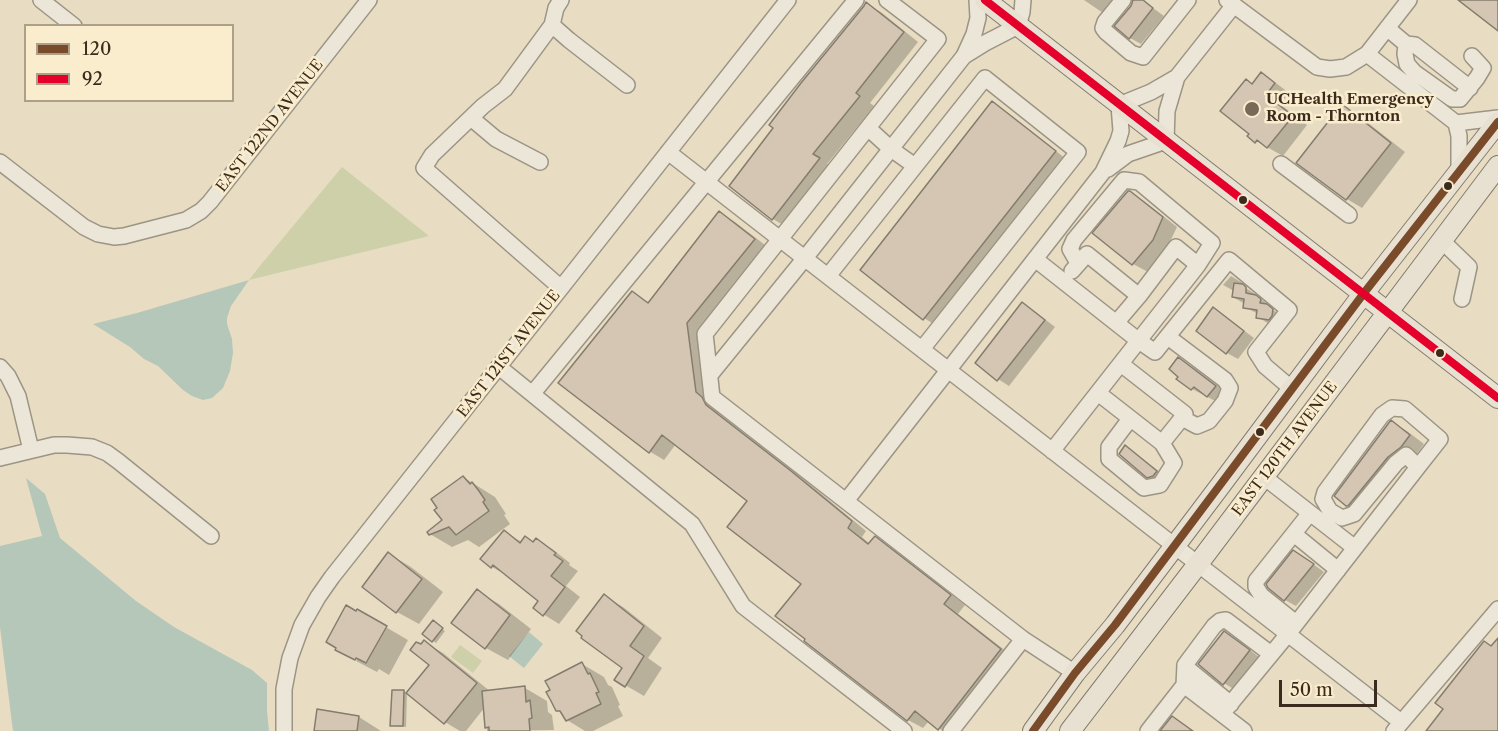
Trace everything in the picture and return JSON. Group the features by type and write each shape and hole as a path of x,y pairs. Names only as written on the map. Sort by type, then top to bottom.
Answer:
{"main road":[{"path":"985,0 1498,398"},
{"name":"EAST 120TH AVENUE","path":"1033,731 1364,293 1498,120"},
{"name":"EAST 120TH AVENUE","path":"1070,731 1498,166"}],"street":[{"path":"41,0 71,24"},
{"name":"EAST 122ND AVENUE","path":"0,162 84,227 98,234 124,236 186,220 210,202 369,0"},
{"path":"561,0 552,25 505,89 432,155 424,168 561,288"},
{"path":"533,393 856,0"},
{"path":"887,0 938,39 705,334 712,397 1023,639 1075,673"},
{"path":"710,375 964,56 978,18 977,0"},
{"path":"964,56 1018,26 1023,0"},
{"path":"1123,0 1103,27 1131,53 1143,57 1188,0"},
{"path":"1103,172 1128,154 1166,141 1167,111 1177,77 1230,3 1317,67 1330,69 1346,67 1367,54 1409,0"},
{"name":"EAST 121ST AVENUE","path":"284,731 284,689 290,658 308,613 332,577 786,1"},
{"path":"552,25 627,85"},
{"path":"1387,28 1406,44 1415,45 1470,88"},
{"path":"1406,44 1407,64 1414,72 1452,99 1460,99 1483,68 1472,56"},
{"path":"1367,54 1456,123 1459,136 1459,172"},
{"path":"846,501 1103,172 1121,131 1119,105 1151,92 1177,77"},
{"path":"828,276 985,78 1078,152 922,349"},
{"path":"471,118 496,139 540,162"},
{"path":"1456,123 1498,120"},
{"path":"868,128 915,166"},
{"path":"668,152 1174,546 1292,628"},
{"path":"1281,164 1349,215"},
{"path":"1052,451 1198,265 1212,243 1139,182 1124,180 1074,240 1070,249 1078,263"},
{"path":"1441,240 1469,267 1462,299"},
{"path":"1116,323 1176,247 1198,265"},
{"path":"1063,281 1087,254 1139,296"},
{"path":"1035,259 1155,352 1229,260 1288,310 1256,352 1264,366 1292,389"},
{"path":"1168,337 1225,380 1230,388 1225,401 1209,422 1197,426 1182,418"},
{"path":"1120,364 1185,414 1162,443"},
{"path":"0,367 8,376 18,396 31,450"},
{"path":"499,367 692,524 743,606 904,731"},
{"path":"1098,393 1130,418 1162,443 1174,463 1160,485 1144,488 1109,459 1109,447 1130,418"},
{"path":"1227,709 1440,439 1405,409 1392,408 1382,415 1325,492 1323,499 1330,511 1342,518 1354,514 1396,463 1406,455 1418,466"},
{"path":"0,458 54,446 92,447 107,453 212,536"},
{"path":"1264,477 1355,548"},
{"path":"1310,513 1256,581 1256,587 1292,628 1398,727 1498,609"},
{"path":"1294,534 1338,570"},
{"path":"1148,731 1184,685 1185,665 1214,626 1221,621 1227,620 1271,654"},
{"path":"951,731 1023,639"},
{"path":"1185,665 1245,731"},
{"path":"1184,685 1227,709"}],"green space":[{"path":"342,167 429,236 249,280 259,267"},
{"path":"460,645 482,661 473,673 451,657"}],"shaded area":[{"path":"249,280 231,306 227,318 233,353 230,371 223,388 212,398 203,400 192,396 158,366 93,324 137,313"},
{"path":"26,478 45,494 60,538 136,601 174,627 252,670 267,683 269,731 13,731 0,627 0,546 42,536"},
{"path":"529,632 543,644 524,668 509,656"}],"building":[{"path":"1133,0 1143,0 1153,8 1129,39 1114,26 1131,6"},
{"path":"1458,0 1498,0 1498,31"},
{"path":"866,2 904,32 856,93 860,96 813,154 820,158 772,220 729,186 773,128 769,125"},
{"name":"UCHealth Emergency Room - Thornton","path":"1261,72 1275,83 1266,95 1293,116 1267,148 1257,140 1255,143 1247,136 1249,134 1220,111 1246,79 1252,84"},
{"path":"992,101 1056,151 923,320 860,270"},
{"path":"1342,104 1391,143 1346,200 1296,163"},
{"path":"1128,191 1163,217 1153,240 1132,265 1092,233"},
{"path":"719,211 755,239 687,323 696,392 706,405 852,521 848,528 868,544 875,536 951,595 944,604 1001,649 938,730 915,711 907,721 775,616 801,584 727,527 747,501 662,435 649,453 558,383 632,291 648,303"},
{"path":"1234,283 1243,284 1246,287 1246,293 1256,295 1261,299 1260,303 1267,304 1273,309 1269,320 1256,318 1257,310 1243,308 1244,299 1232,297"},
{"path":"1022,302 1045,320 997,381 975,363"},
{"path":"1213,307 1244,331 1226,354 1196,331"},
{"path":"1178,357 1216,386 1207,397 1194,387 1191,390 1176,379 1178,377 1169,369"},
{"path":"1391,420 1410,435 1346,506 1334,496"},
{"path":"1125,445 1157,471 1153,476 1147,478 1119,454"},
{"path":"463,476 479,491 489,511 456,535 449,527 429,535 427,532 442,520 434,510 437,508 431,499"},
{"path":"504,530 520,543 525,536 533,542 536,538 563,561 551,576 565,587 543,616 533,608 538,601 493,565 491,568 480,559"},
{"path":"1293,550 1314,564 1284,601 1266,584"},
{"path":"388,552 422,579 396,613 362,587"},
{"path":"477,589 510,615 485,649 451,623"},
{"path":"604,594 644,626 630,646 644,656 625,687 614,680 622,668 581,638 582,636 576,631"},
{"path":"346,605 387,626 366,663 335,650 336,648 326,642"},
{"path":"433,620 443,628 432,642 422,634"},
{"path":"1224,631 1250,650 1223,685 1198,664"},
{"path":"1498,638 1498,731 1426,731 1443,709 1435,703 1484,641 1491,646"},
{"path":"424,640 477,683 444,724 406,693 429,665 410,650 416,642 421,644"},
{"path":"582,662 599,692 596,693 601,704 566,721 560,711 556,711 546,692 550,690 545,681"},
{"path":"525,686 526,702 530,700 532,718 529,719 530,731 489,731 489,727 485,728 482,691"},
{"path":"392,690 404,690 403,726 390,726"},
{"path":"317,709 359,716 357,731 314,731"},
{"path":"1172,716 1193,731 1160,731"}],"transit line":[{"name":"92","path":"985,0 1498,398"},
{"name":"120","path":"1033,731 1364,293 1498,122"}],"place":[{"name":"UCHealth Emergency Room - Thornton","path":"1252,109"}]}
